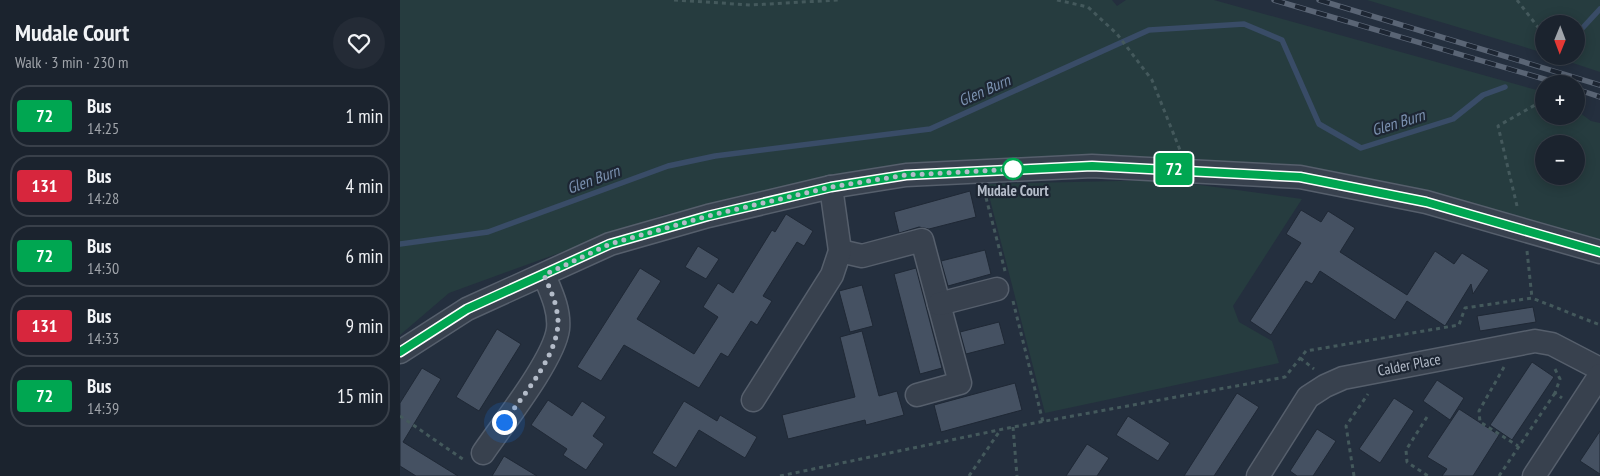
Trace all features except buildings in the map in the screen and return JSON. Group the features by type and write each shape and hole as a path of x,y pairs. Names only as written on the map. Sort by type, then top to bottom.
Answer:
{"street":[{"path":"400,352 467,309 610,244 708,216 831,187 906,175 1092,166 1188,169 1300,177 1426,202 1600,252"},
{"path":"753,400 832,275 840,251 831,187"},
{"path":"840,251 862,256 922,240 960,383 917,395"},
{"path":"475,458 546,360 558,331 558,312 544,275"},
{"path":"939,304 997,289"},
{"name":"Calder Place","path":"1258,476 1308,397 1325,386 1343,378 1536,341 1552,344 1600,369"},
{"path":"1534,476 1600,376"}],"path":[{"path":"674,0 751,5 838,0"},
{"path":"1057,0 1088,7 1118,34 1152,80 1188,169"},
{"path":"1517,0 1535,23"},
{"path":"1532,298 1527,249 1498,126 1535,105"},
{"path":"780,476 999,432 1013,427 1285,377 1306,351 1459,325 1465,308 1532,298 1600,325"},
{"path":"1517,344 1479,411 1480,422 1518,446"},
{"path":"1300,358 1318,372"},
{"path":"1499,476 1555,393 1560,378 1556,370 1548,365"},
{"path":"1354,476 1346,426 1385,369"},
{"path":"1555,393 1578,409"},
{"path":"400,416 475,458"},
{"path":"1427,417 1406,450 1407,462 1428,476"},
{"path":"1013,427 1017,476"},
{"path":"969,476 999,432"}],"green space":[{"path":"400,0 1112,0 1117,6 1126,0 1214,0 1535,89 1535,125 1585,125 1585,117 1591,121 1600,123 1600,240 1402,187 1349,175 1243,162 1088,156 994,159 911,168 789,187 664,215 449,293 400,335"},
{"path":"1367,0 1600,0 1600,72 1579,65 1585,65 1585,15 1535,15 1535,50"},
{"path":"1164,180 1302,199 1233,306 1239,322 1272,341 1279,363 1045,413 986,184"}],"waterway":[{"name":"Glen Burn","path":"1585,25 1600,9"},
{"name":"Glen Burn","path":"400,244 488,232 668,166 715,156 930,129 1149,30 1244,24 1282,40 1319,124 1361,148 1453,119 1483,95 1505,87"}],"railway":[{"path":"1274,0 1535,76"},
{"path":"1319,0 1600,85"},
{"path":"1585,92 1600,97"}],"bus line":[{"name":"72","path":"400,352 467,309 610,244 708,216 831,187 906,175 1092,166 1188,169 1300,177 1426,202 1600,252"}],"place":[{"name":"Mudale Court","path":"1013,169"}],"route":[{"path":"504,422 546,360 558,331 558,312 544,275 610,244 708,216 831,187 906,175 1017,169 1013,169"}]}
